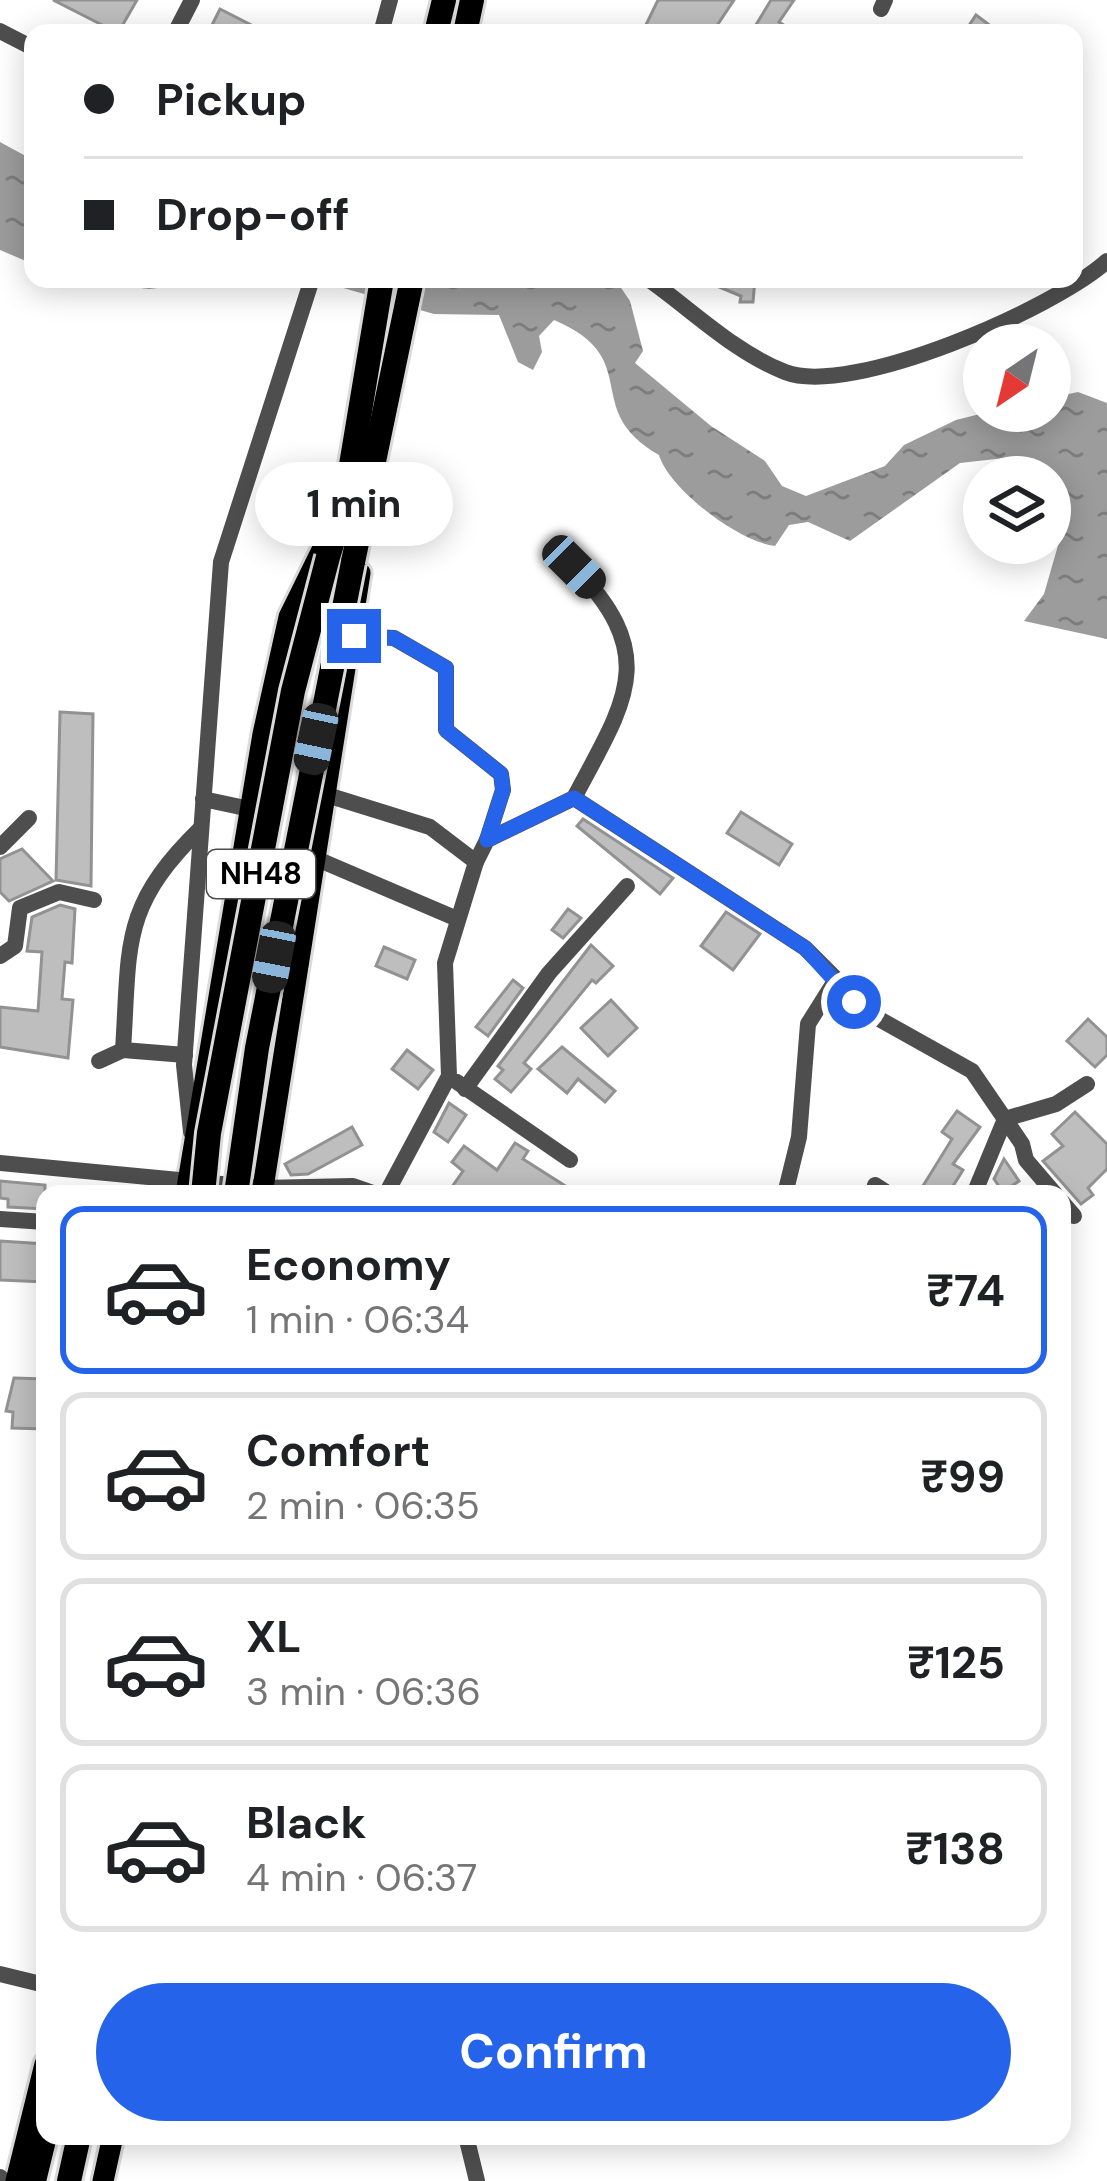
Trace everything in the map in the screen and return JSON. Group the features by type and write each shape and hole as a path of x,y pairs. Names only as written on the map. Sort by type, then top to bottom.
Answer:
{"highway":[{"name":"NH48","path":"356,504 368,359 380,288"},
{"name":"NH48","path":"237,1185 256,1048 341,560 397,362 410,288"},
{"name":"NH48","path":"193,1185 209,1133 293,691 341,560"},
{"path":"34,2181 43,2145"},
{"path":"69,2181 77,2145"}],"main road":[{"path":"263,1185 354,636 356,504"},
{"path":"192,1185 192,1144 289,617 356,504"},
{"path":"5,2180 36,2089"},
{"path":"103,2181 111,2145"}],"street":[{"path":"1083,282 1107,261"},
{"path":"192,1144 185,1055 221,562 235,506 310,288"},
{"path":"659,288 693,316 786,373 820,380 935,351 1070,288"},
{"path":"487,840 574,798 626,698 629,670 615,619 574,567"},
{"path":"354,636 394,638 446,668 446,730 501,774 503,790 455,918 442,995 449,1076 391,1185"},
{"path":"327,795 430,827 476,862"},
{"path":"574,798 805,948 872,1015 972,1071 1026,1160 1047,1185"},
{"path":"203,799 250,809"},
{"path":"0,847 29,818"},
{"path":"123,1050 132,922 161,867 201,828"},
{"path":"317,859 455,918"},
{"path":"465,1089 549,973 627,886"},
{"path":"0,956 15,946 20,908 59,892 94,900"},
{"path":"786,1185 799,1137 808,1024 835,981"},
{"path":"99,1061 123,1050 185,1055"},
{"path":"449,1076 570,1160"},
{"path":"1005,1119 1056,1104 1087,1084"},
{"path":"978,1185 1005,1119"},
{"path":"0,1162 164,1185"},
{"path":"0,1219 36,1221"},
{"path":"0,1974 36,1983"},
{"path":"468,2145 477,2181"}],"water":[{"path":"0,142 24,155 24,260 0,250"},
{"path":"343,288 621,288 630,301 643,351 635,363 711,426 765,461 782,486 806,496 885,466 904,445 956,420 963,418 963,432 1071,432 1071,394 1107,403 1107,639 1024,621 1044,594 1053,564 1071,564 1071,456 963,456 963,463 850,541 808,522 789,525 775,546 725,524 676,483 659,455 635,438 622,420 607,368 582,335 554,320 539,336 542,352 533,370 518,362 499,315 434,314"}],"building":[{"path":"53,0 137,0 123,24 100,24"},
{"path":"658,0 734,0 718,24 646,24"},
{"path":"771,0 794,0 779,22 782,24 756,24"},
{"path":"220,9 249,24 212,24"},
{"path":"722,288 754,288 753,302 740,302 741,296"},
{"path":"60,712 93,714 91,886 56,880"},
{"path":"741,812 792,844 779,865 727,833"},
{"path":"583,819 673,878 660,894 577,826"},
{"path":"22,849 53,881 9,901 0,892 0,859"},
{"path":"60,905 75,909 72,963 65,962 62,999 73,1000 68,1058 0,1047 0,1007 38,1011 42,952 27,951 32,917"},
{"path":"568,909 581,918 563,938 552,930"},
{"path":"726,912 760,934 733,970 701,946"},
{"path":"591,945 613,966 596,983 592,980 524,1063 531,1069 511,1092 495,1079 503,1070 498,1066"},
{"path":"384,947 415,960 407,979 376,966"},
{"path":"513,980 523,988 488,1036 476,1027"},
{"path":"611,1000 637,1028 608,1056 581,1028"},
{"path":"1088,1019 1107,1037 1107,1055 1095,1067 1067,1041"},
{"path":"562,1047 615,1091 605,1102 578,1079 567,1093 538,1069"},
{"path":"407,1050 433,1070 418,1089 392,1069"},
{"path":"449,1103 466,1115 448,1142 434,1132"},
{"path":"957,1111 980,1127 953,1164 963,1170 954,1185 924,1185 952,1139 942,1132"},
{"path":"1075,1112 1107,1144 1107,1169 1088,1188 1093,1195 1081,1204 1071,1185 1064,1185 1043,1161 1063,1146 1052,1134"},
{"path":"352,1127 362,1145 308,1174 291,1175 285,1164"},
{"path":"515,1143 528,1151 523,1159 564,1185 453,1185 463,1171 452,1162 464,1146 497,1170"},
{"path":"1004,1159 1019,1181 998,1185 994,1179"},
{"path":"0,1181 45,1185 36,1185 36,1209 8,1207 8,1199 0,1198"},
{"path":"0,1241 36,1243 36,1282 0,1280"},
{"path":"14,1378 36,1379 36,1429 12,1428 13,1412 6,1411"}],"route":[{"path":"354,636 394,638 421,649 446,668 450,678 446,730 452,739 487,758 501,774 503,790 487,840 574,798 805,948 854,1002"}]}
